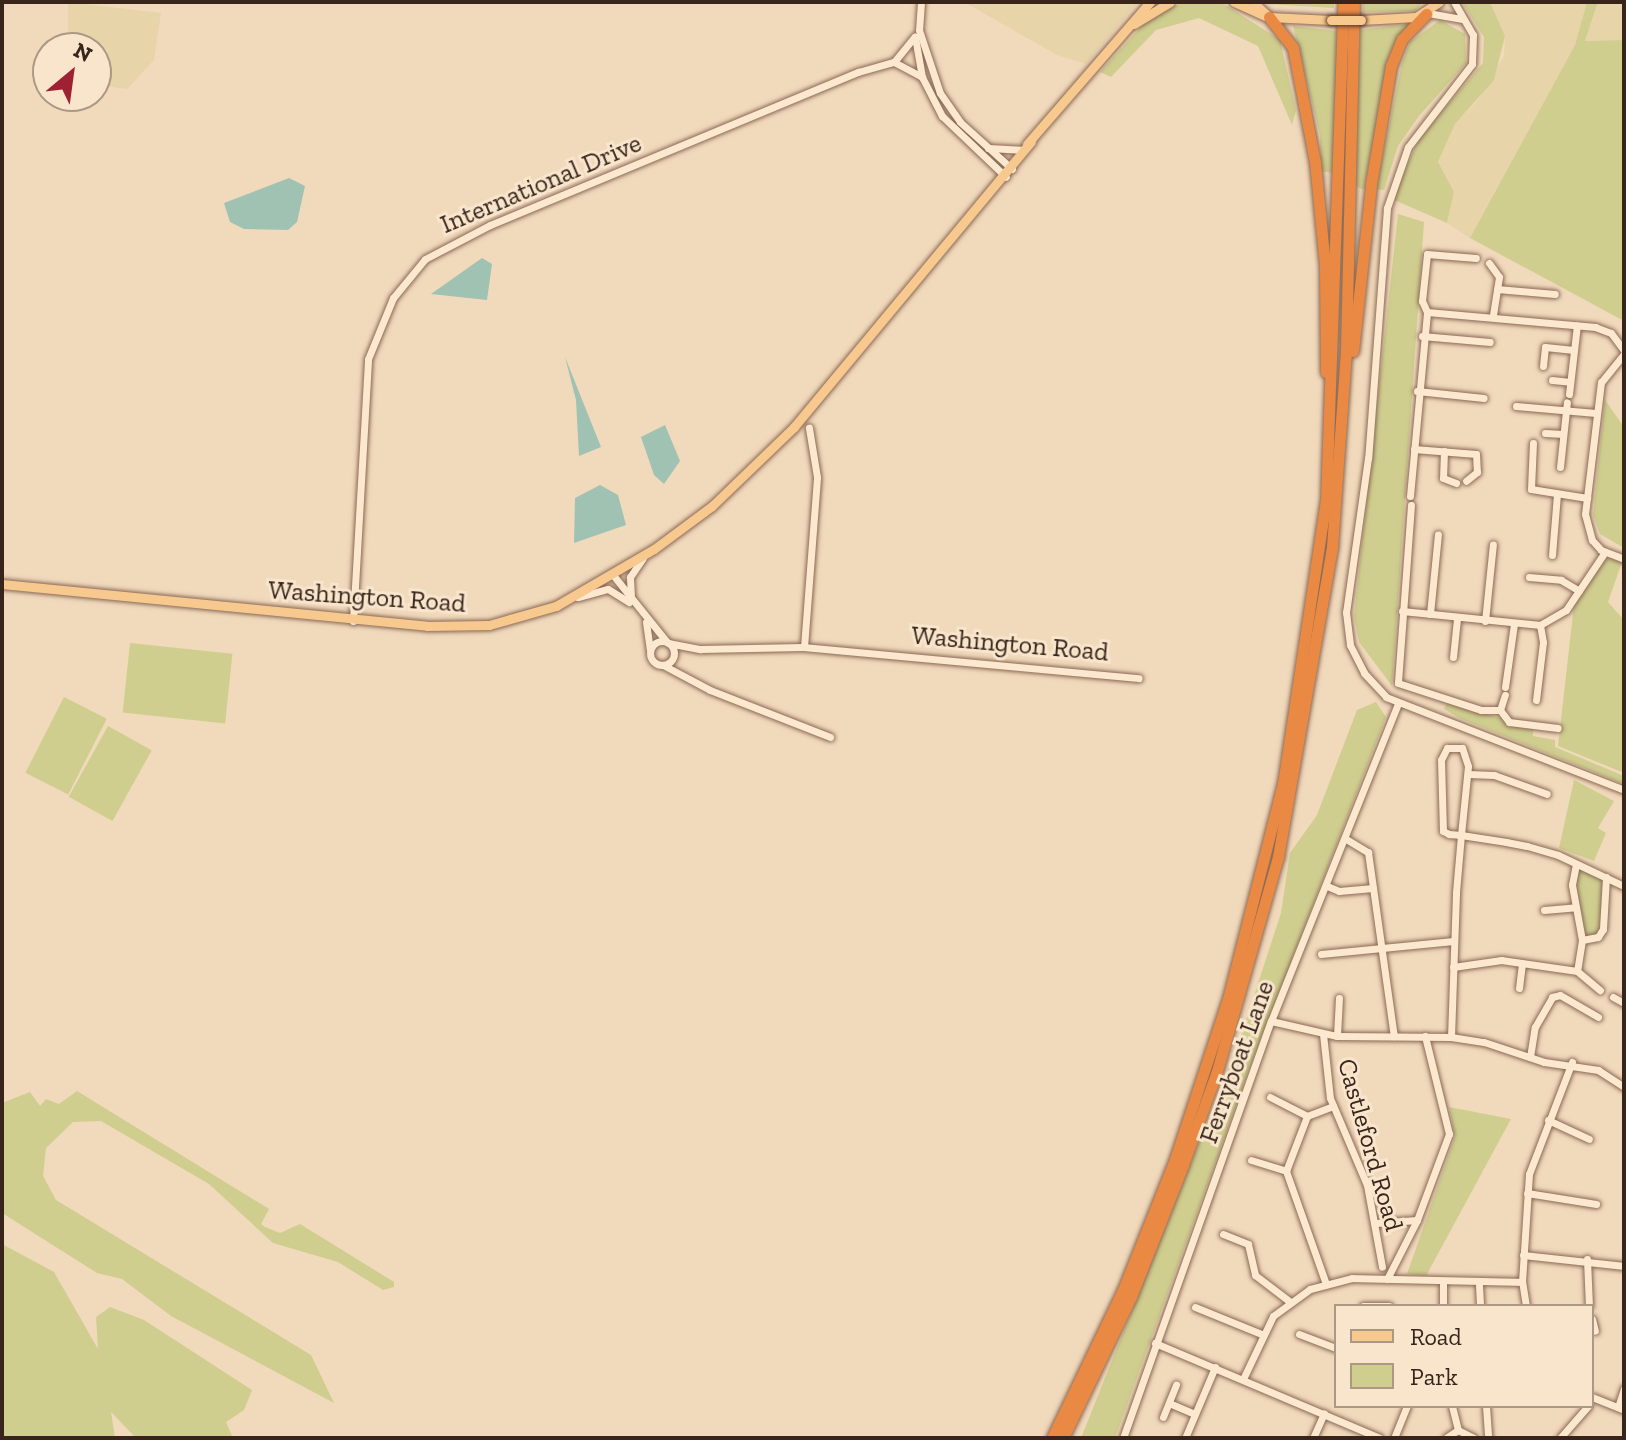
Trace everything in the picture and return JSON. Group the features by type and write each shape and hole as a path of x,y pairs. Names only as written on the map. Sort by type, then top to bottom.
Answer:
{"highway":[{"path":"1052,1438 1123,1290 1175,1159 1228,999 1283,784 1326,501 1343,2"},
{"path":"1339,461 1354,2"},
{"path":"1063,1438 1131,1297 1217,1071 1278,857 1328,589 1339,461 1386,90 1399,45 1427,13"},
{"path":"1269,17 1293,48 1315,162 1325,266 1326,501"}],"main road":[{"name":"Washington Road","path":"2,584 353,621 489,625 575,598 648,552 712,506 794,427 1150,2"},
{"path":"1131,26 1170,2"},
{"path":"1234,2 1269,17 1331,20 1427,13 1439,2"},
{"path":"1253,2 1269,17"},
{"name":"Washington Road","path":"1006,171 1031,142"}],"street":[{"path":"921,2 917,34 922,77 949,126 1006,171"},
{"path":"1454,2 1474,41 1472,64 1401,160 1387,208 1372,415 1346,627 1364,673 1398,703 1624,790"},
{"path":"1427,13 1462,19"},
{"path":"917,34 952,112 1006,171"},
{"path":"917,34 899,61 922,77"},
{"name":"International Drive","path":"353,621 368,359 393,298 425,259 490,225 858,72 927,54"},
{"path":"988,148 1021,150"},
{"path":"1476,258 1427,254 1422,301 1427,312 1417,391 1398,683 1481,710 1500,710"},
{"path":"1489,263 1497,270 1493,316"},
{"path":"1497,289 1555,294"},
{"path":"1427,312 1577,325 1611,333 1624,352 1601,382 1587,498 1587,530 1605,552 1624,559"},
{"path":"1560,467 1577,325"},
{"path":"1422,336 1490,342"},
{"path":"1543,366 1545,347 1574,350"},
{"path":"1552,380 1570,382"},
{"path":"1417,391 1484,398"},
{"path":"1516,406 1567,402 1596,413"},
{"path":"804,647 817,477 809,428"},
{"path":"1545,433 1563,434"},
{"path":"1533,443 1531,489 1587,498"},
{"path":"1414,449 1476,454 1477,472 1466,481"},
{"path":"1444,451 1443,478 1456,483"},
{"path":"1552,555 1557,494"},
{"path":"1430,614 1438,534"},
{"path":"1485,621 1493,544"},
{"path":"635,606 630,577 648,552"},
{"path":"1402,611 1540,625 1566,610 1605,552"},
{"path":"613,575 695,681"},
{"path":"1529,577 1561,580 1579,591"},
{"path":"575,598 612,590 635,606"},
{"path":"1453,657 1457,618"},
{"path":"645,620 652,659 695,681 830,737"},
{"path":"1500,710 1514,624"},
{"path":"1536,700 1543,642 1540,625"},
{"path":"650,650 654,643 667,642 685,648"},
{"name":"Washington Road","path":"685,648 804,647 1139,678"},
{"path":"663,665 685,648"},
{"name":"Ferryboat Lane","path":"1123,1438 1271,1021 1398,703"},
{"path":"1500,710 1509,722 1558,728"},
{"path":"1451,1037 1453,941 1461,835 1468,774 1467,754 1457,746 1447,748 1441,760 1440,820 1443,831 1461,835 1527,846 1624,886"},
{"path":"1468,774 1494,775 1547,794"},
{"path":"1346,839 1368,852 1385,948 1394,1036"},
{"path":"1576,864 1572,885 1582,940 1577,971"},
{"path":"1582,940 1598,937 1603,929 1606,877"},
{"path":"1327,886 1339,891 1373,888"},
{"path":"1544,910 1576,907"},
{"path":"1321,954 1453,941"},
{"path":"1453,967 1522,963 1577,971 1600,990"},
{"path":"1519,988 1522,963"},
{"path":"1530,1057 1538,1020 1552,997 1560,995 1598,1017"},
{"path":"1613,997 1624,1003"},
{"path":"1337,1036 1339,998"},
{"path":"1571,1015 1577,1005"},
{"path":"1271,1021 1337,1036 1451,1037 1530,1057 1572,1062 1598,1070 1624,1087"},
{"name":"Castleford Road","path":"1323,1034 1325,1076 1376,1223 1382,1267"},
{"path":"1387,1279 1417,1220 1449,1134 1425,1036"},
{"path":"1526,1304 1522,1282 1527,1193 1548,1120 1572,1062"},
{"path":"1270,1097 1307,1116"},
{"path":"1326,1284 1286,1171 1307,1116 1333,1106"},
{"path":"1548,1120 1589,1139"},
{"path":"1251,1160 1286,1171"},
{"path":"1527,1193 1596,1204"},
{"path":"1376,1223 1417,1220"},
{"path":"1223,1234 1248,1244 1255,1275 1289,1301"},
{"path":"1523,1255 1587,1259 1624,1266"},
{"path":"1587,1259 1589,1304"},
{"path":"1243,1379 1261,1334 1289,1301 1326,1284 1387,1279 1479,1285 1522,1282"},
{"path":"1443,1284 1443,1304"},
{"path":"1479,1285 1480,1304"},
{"path":"1195,1307 1261,1334"},
{"path":"1594,1327 1595,1331"},
{"path":"1299,1334 1334,1347"},
{"path":"1155,1343 1380,1438"},
{"path":"1185,1438 1215,1367"},
{"path":"1163,1417 1176,1385"},
{"path":"1594,1398 1621,1408 1624,1388"},
{"path":"1169,1403 1195,1414"},
{"path":"1394,1438 1406,1408"},
{"path":"1452,1408 1458,1430 1474,1438"},
{"path":"1486,1408 1488,1438"},
{"path":"1560,1438 1586,1408"},
{"path":"1313,1438 1324,1413"},
{"path":"1446,1438 1458,1430"}],"shaded area":[{"path":"68,2 161,13 154,60 127,89 112,87 112,32 68,32"},
{"path":"964,2 1138,2 1086,64 1057,55"},
{"path":"1490,2 1587,2 1575,45 1470,238 1447,223 1454,192 1438,162 1455,124 1478,100 1504,56 1505,36"},
{"path":"1598,2 1624,2 1624,40 1585,41"},
{"path":"289,178 305,186 297,222 288,230 244,229 230,222 224,203"},
{"path":"482,258 492,264 487,300 431,294"},
{"path":"565,357 601,447 579,456 576,400"},
{"path":"665,425 680,461 664,484 654,475 641,437"},
{"path":"600,485 618,495 626,525 574,543 575,498"}],"green space":[{"path":"1184,2 1221,2 1280,40 1296,110 1292,125 1258,46 1199,18 1156,30 1111,77 1100,72 1150,17"},
{"path":"1334,2 1334,8 1267,4"},
{"path":"1363,2 1423,2 1415,11 1363,12"},
{"path":"1462,2 1490,2 1505,36 1494,80 1455,124 1438,162 1454,192 1447,223 1392,199 1419,139 1483,63 1484,37"},
{"path":"1587,2 1598,2 1585,41 1624,40 1624,321 1470,238 1575,45"},
{"path":"1440,20 1465,34 1466,63 1419,116 1398,146 1384,190 1376,189 1402,63 1410,42"},
{"path":"1410,24 1389,56 1364,190 1355,186 1360,30"},
{"path":"1293,26 1338,31 1333,173 1321,171 1320,135"},
{"path":"1398,214 1424,222 1392,686 1359,642 1354,616"},
{"path":"1605,400 1624,427 1624,548 1600,534 1593,515"},
{"path":"1612,558 1622,562 1608,602 1624,620 1624,773 1558,746 1574,605 1602,561"},
{"path":"130,643 232,654 225,723 123,713"},
{"path":"64,697 107,719 68,795 25,773"},
{"path":"1376,702 1386,717 1250,1067 1115,1438 1081,1438 1237,1048 1281,913 1290,853 1317,815 1357,710"},
{"path":"1447,702 1533,728 1533,736 1555,740 1555,747 1624,776 1624,784 1459,718 1444,709"},
{"path":"108,726 152,750 112,821 69,797"},
{"path":"1574,780 1614,801 1598,828 1606,833 1594,861 1559,848"},
{"path":"1576,864 1606,877 1598,937 1582,940 1572,873"},
{"path":"77,1091 269,1209 261,1224 265,1227 280,1233 300,1224 394,1282 394,1287 383,1290 338,1262 273,1243 209,1184 101,1121 73,1122 46,1148 43,1176 56,1200 311,1355 334,1403 171,1316 122,1279 97,1273 2,1213 2,1103 30,1092 40,1106 46,1099 59,1104"},
{"path":"1449,1107 1511,1119 1426,1276 1407,1274 1455,1137"},
{"path":"2,1244 54,1272 98,1349 96,1317 110,1307 144,1320 252,1390 244,1410 226,1422 233,1438 136,1438 111,1412 115,1438 2,1438"}]}
